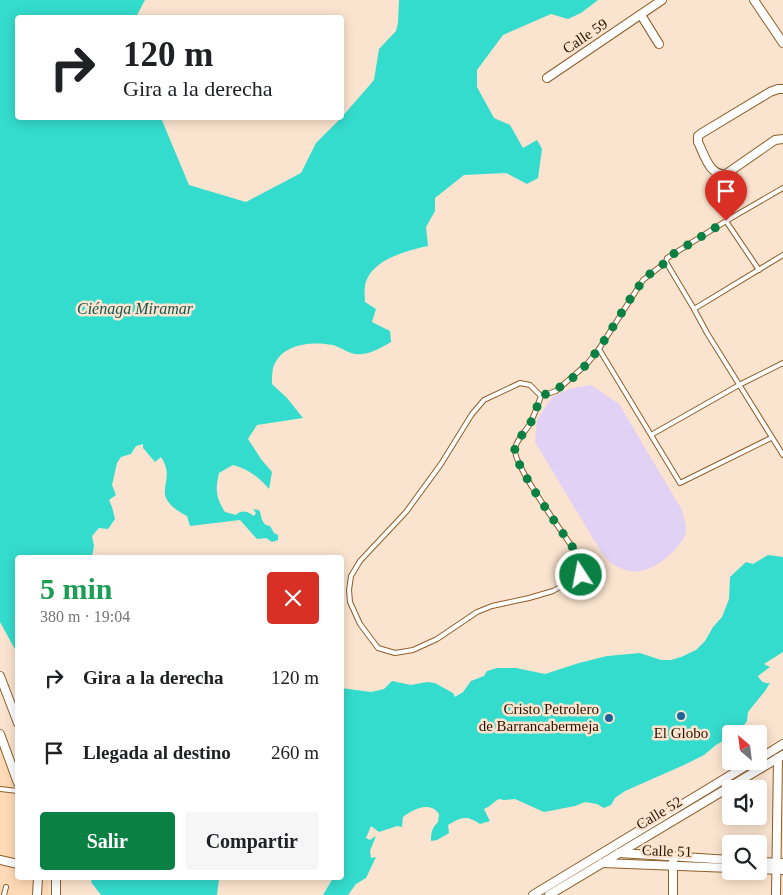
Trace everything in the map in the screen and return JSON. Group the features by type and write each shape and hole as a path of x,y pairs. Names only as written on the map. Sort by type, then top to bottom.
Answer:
{"street":[{"name":"Calle 59","path":"547,78 662,0"},
{"path":"754,0 783,43"},
{"path":"641,15 659,44"},
{"path":"783,89 770,92 702,133 698,136 698,142 713,172 719,175 726,174 775,140 783,139"},
{"path":"0,676 15,715"},
{"path":"0,734 15,775"},
{"path":"768,753 783,744"},
{"path":"776,895 780,866 781,757"},
{"name":"Calle 52","path":"549,895 781,757"},
{"name":"Calle 52","path":"533,895 739,770"},
{"name":"Calle 51","path":"619,853 722,867"},
{"path":"0,860 15,863"},
{"name":"Calle 51","path":"602,863 722,860"},
{"path":"673,861 673,895"},
{"path":"767,864 780,866"},
{"path":"767,868 780,866"},
{"path":"37,895 38,880"},
{"path":"56,880 56,895"}],"lane":[{"path":"541,396 556,391 587,364 599,349 643,280 666,262 667,258 783,188"},
{"path":"726,221 759,270"},
{"path":"694,308 783,256"},
{"path":"666,262 783,455"},
{"path":"599,349 680,483 771,438"},
{"path":"652,435 739,385 783,363"},
{"path":"520,383 530,385 541,396 531,422 515,448 515,456 534,491 574,546 584,564 581,575 553,591 492,606 477,612 437,639 413,650 395,653 378,648 360,624 350,602 351,576 360,562 406,512 472,414 484,400 520,383"},
{"path":"0,789 15,791"},
{"path":"4,895 6,887"}],"shaded area":[{"path":"591,385 619,404 682,510 686,524 686,532 680,544 673,552 661,562 640,571 626,570 614,565 603,555 535,442 537,420 552,397 569,389"},
{"path":"0,727 15,769 15,880 48,880 49,895 0,895"}],"water":[{"name":"Ciénaga Miramar","path":"0,0 145,0 137,15 15,15 15,120 162,120 189,185 246,202 301,173 316,143 339,120 344,120 344,115 374,80 379,49 396,31 399,0 598,0 581,13 568,19 551,14 503,35 477,70 477,87 494,118 510,125 523,148 537,140 542,149 538,178 527,184 506,173 464,175 435,198 435,211 426,227 428,246 399,254 381,263 368,277 365,286 365,302 376,309 372,322 390,331 391,342 374,351 358,354 333,345 307,344 290,349 277,360 273,368 272,384 287,398 303,418 257,425 248,439 272,472 269,489 253,474 233,465 219,473 217,489 218,498 225,512 236,515 240,512 245,512 254,516 256,513 253,509 259,510 263,522 270,526 274,533 278,535 278,540 272,542 266,538 257,539 240,520 190,526 187,516 175,508 165,495 167,475 166,466 161,457 155,462 143,448 143,444 136,446 131,454 121,457 117,463 112,485 116,495 109,500 115,519 108,529 99,528 92,536 94,546 92,555 15,555 15,649 0,622"},
{"path":"768,555 783,557 783,652 764,664 770,667 758,676 762,682 770,683 748,712 747,721 744,725 722,725 722,741 704,755 625,791 615,798 611,805 604,808 597,804 585,802 575,806 544,812 515,799 499,799 484,809 490,821 480,824 471,819 461,819 448,825 449,833 437,840 431,841 432,830 438,822 439,814 427,807 417,809 403,817 402,827 397,826 379,832 371,826 366,838 370,840 376,836 370,851 371,858 376,857 366,878 356,884 348,895 323,895 332,880 344,880 344,688 371,692 384,689 392,681 411,685 427,682 435,683 453,693 455,697 463,692 471,681 484,676 487,671 497,668 516,668 545,674 607,656 640,653 661,660 681,657 696,650 722,617 729,599 730,577 746,562 753,564"},
{"path":"92,880 219,880 217,895 101,895"}],"place":[{"name":"El Globo","path":"681,716"},
{"name":"Cristo Petrolero de Barrancabermeja","path":"609,718"}],"route":[{"path":"581,575 584,564 574,546 534,491 518,464 515,448 531,422 541,396 556,391 587,364 599,349 643,280 666,262 667,258 726,221"}]}
